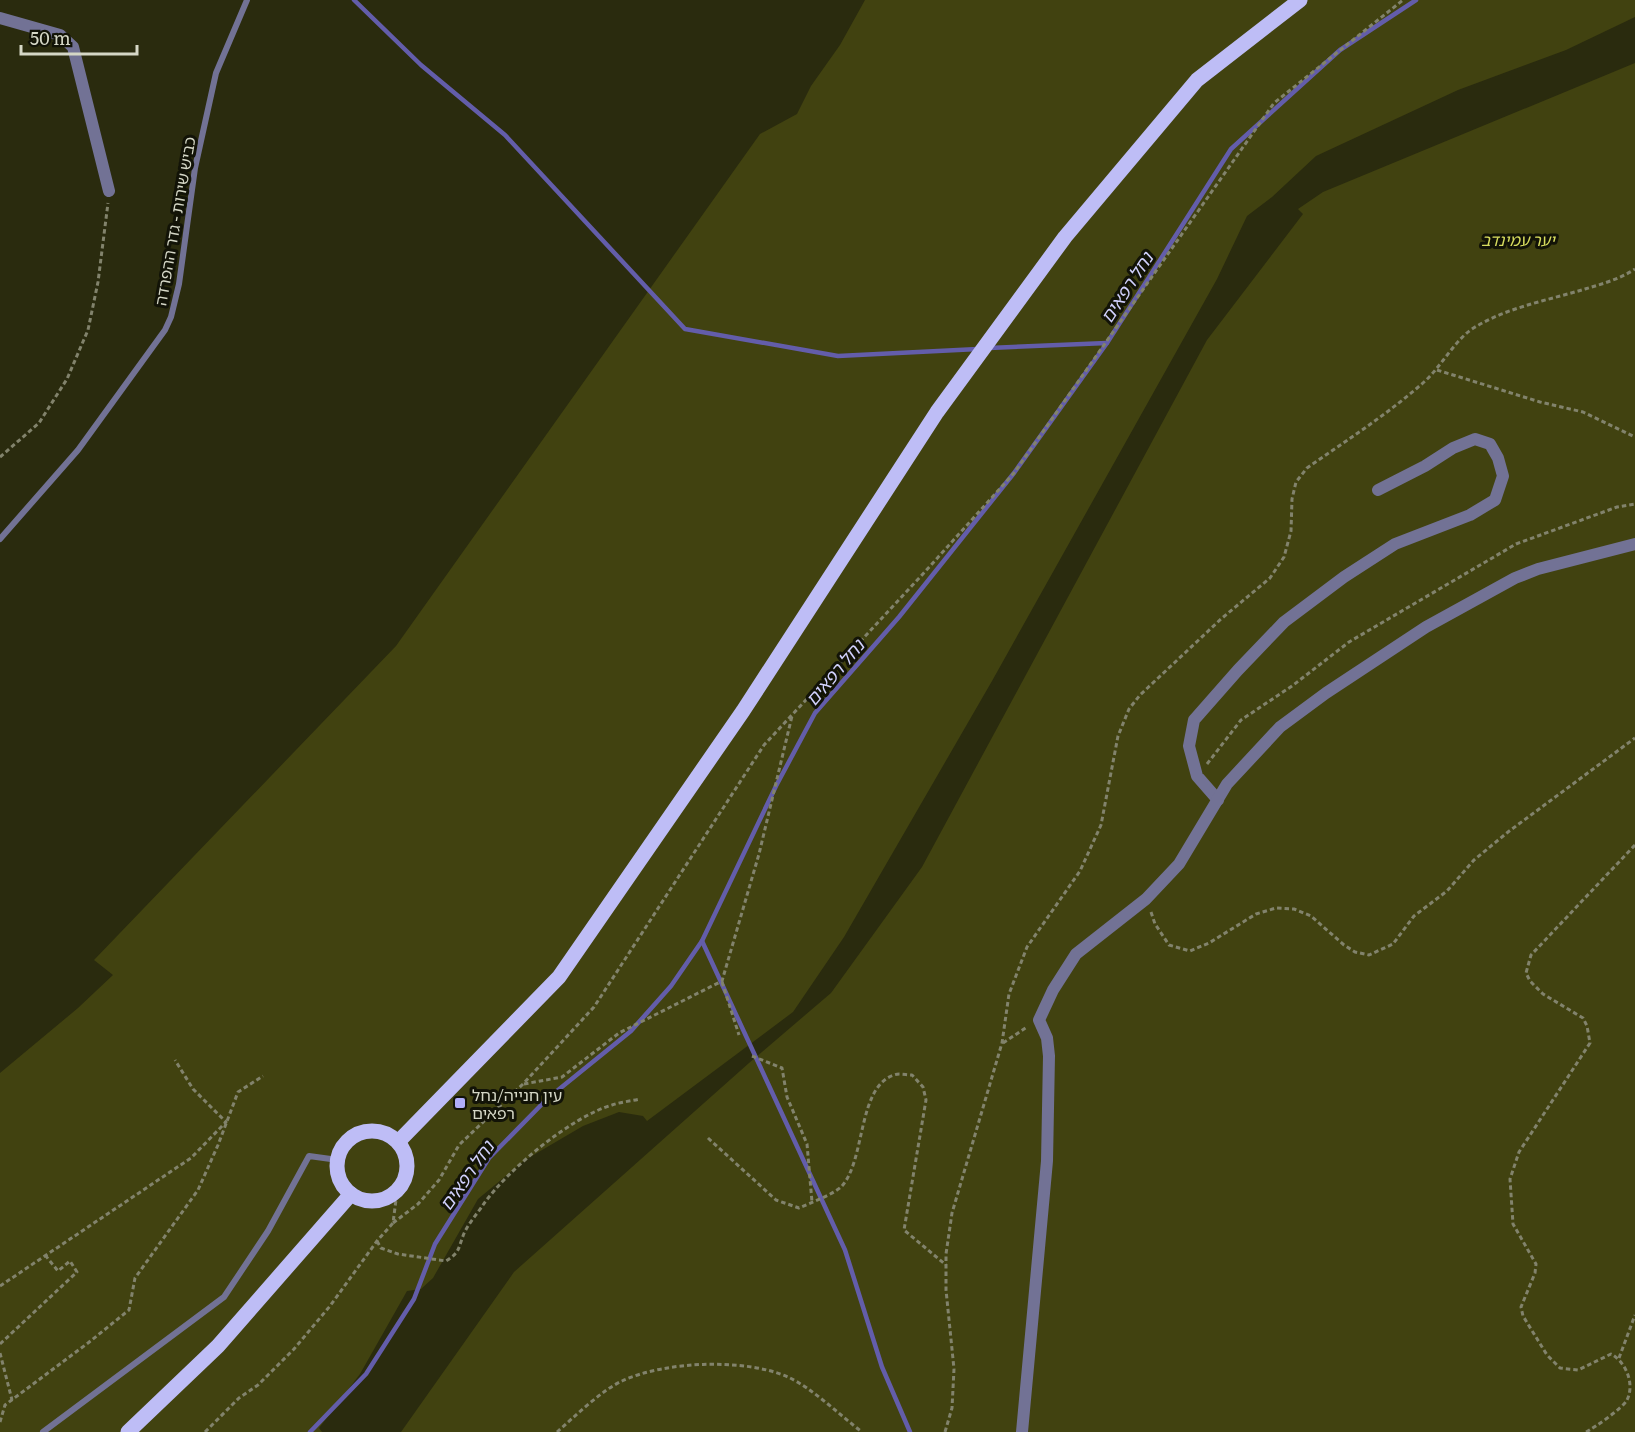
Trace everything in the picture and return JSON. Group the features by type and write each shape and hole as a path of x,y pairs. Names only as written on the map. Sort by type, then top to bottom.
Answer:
{"main road":[{"path":"398,1142 559,978 743,711 937,412 1065,237 1197,80 1300,0"},
{"path":"370,1131 381,1132 398,1142 404,1151 407,1173 397,1192 379,1200 369,1201 351,1194 343,1186 339,1176 338,1160 344,1145 360,1133 370,1131"},
{"path":"128,1432 218,1346 351,1194"}],"street":[{"path":"0,18 60,35 74,47 109,191"},
{"path":"1218,800 1197,776 1189,746 1194,720 1284,622 1344,577 1395,544 1470,515 1495,500 1503,476 1498,458 1490,444 1476,439 1453,448 1425,466 1378,490"},
{"path":"1022,1432 1047,1161 1049,1056 1047,1038 1039,1020 1053,990 1076,954 1146,899 1179,864 1227,784 1280,727 1326,693 1426,627 1515,578 1538,569 1635,544"}],"lane":[{"name":"כביש שירות - גדר ההפרדה","path":"0,539 78,450 165,330 171,317 179,284 195,168 216,73 247,0"},
{"path":"43,1432 224,1297 268,1231 309,1155 338,1160"}],"path":[{"path":"205,1432 294,1349 393,1223 418,1204 439,1180 459,1145 523,1084 594,1007 764,745 1014,473 1274,103 1403,0"},
{"path":"0,457 39,423 67,379 84,339 98,282 109,191"},
{"path":"945,1432 952,1408 954,1369 945,1265 952,1213 1002,1043 1009,994 1026,946 1080,871 1101,825 1118,736 1129,709 1156,680 1270,578 1284,557 1292,531 1292,500 1296,482 1307,468 1398,405 1437,370 1459,340 1476,326 1510,311 1602,284 1635,269"},
{"path":"1437,370 1540,402 1583,412 1635,436"},
{"path":"1197,776 1241,720 1292,686 1349,642 1515,544 1617,507 1635,504"},
{"path":"739,1035 722,981 759,855 793,714"},
{"path":"1146,899 1155,924 1169,945 1190,951 1209,943 1256,914 1276,908 1294,909 1311,916 1344,945 1355,952 1369,955 1393,944 1414,916 1447,891 1474,860 1508,832 1635,738"},
{"path":"1586,1432 1627,1401 1629,1374 1619,1358 1611,1354 1578,1370 1560,1368 1547,1355 1522,1316 1521,1307 1535,1273 1536,1264 1513,1224 1510,1179 1519,1152 1590,1043 1583,1018 1543,994 1530,981 1526,973 1531,955 1635,845"},
{"path":"523,1084 562,1077 619,1033 722,981"},
{"path":"1002,1043 1039,1020"},
{"path":"752,1056 782,1068 787,1097 807,1144 812,1202"},
{"path":"175,1060 193,1089 226,1122"},
{"path":"708,1138 776,1200 799,1208 840,1187 850,1172 874,1092 886,1079 896,1074 912,1075 923,1087 926,1100 904,1230 945,1265"},
{"path":"0,1422 5,1405 129,1310 135,1278 198,1190 238,1092 263,1076"},
{"path":"378,1241 381,1248 398,1254 446,1261 455,1256 461,1246 463,1235 484,1203 536,1151 575,1122 611,1105 639,1099"},
{"path":"0,1286 191,1158 226,1122"},
{"path":"393,1223 397,1192"},
{"path":"0,1344 77,1272 70,1261 58,1271 45,1255"},
{"path":"1619,1358 1635,1315"},
{"path":"0,1353 12,1400"},
{"path":"557,1432 580,1411 621,1381 669,1366 714,1364 769,1370 790,1378 862,1432"}],"green space":[{"path":"865,0 1635,0 1635,17 1566,50 1458,90 1316,156 1272,197 1247,216 1217,279 992,681 844,937 793,1012 647,1121 643,1116 619,1112 583,1126 525,1160 478,1199 433,1278 421,1289 407,1291 360,1374 319,1428 322,1432 0,1432 0,1073 78,1008 113,975 94,960 396,646 760,134 797,114 811,86 840,45"},
{"name":"יער עמינדב","path":"1635,63 1635,1432 401,1432 514,1272 831,993 922,867 1207,340 1303,214 1298,209 1323,192"}],"waterway":[{"path":"354,0 421,65 505,135 685,329 838,356 978,349"},
{"name":"נחל רפאים","path":"310,1432 366,1374 414,1299 435,1244 489,1158 547,1099 631,1031 671,986 702,941 776,786 815,713 899,617 1014,473 1107,343 1231,149 1340,50 1416,0"},
{"path":"989,348 1107,343"},
{"path":"702,941 845,1250 882,1367 910,1432"}],"place":[{"name":"עין חנייה/נחל רפאים","path":"460,1103"}]}
